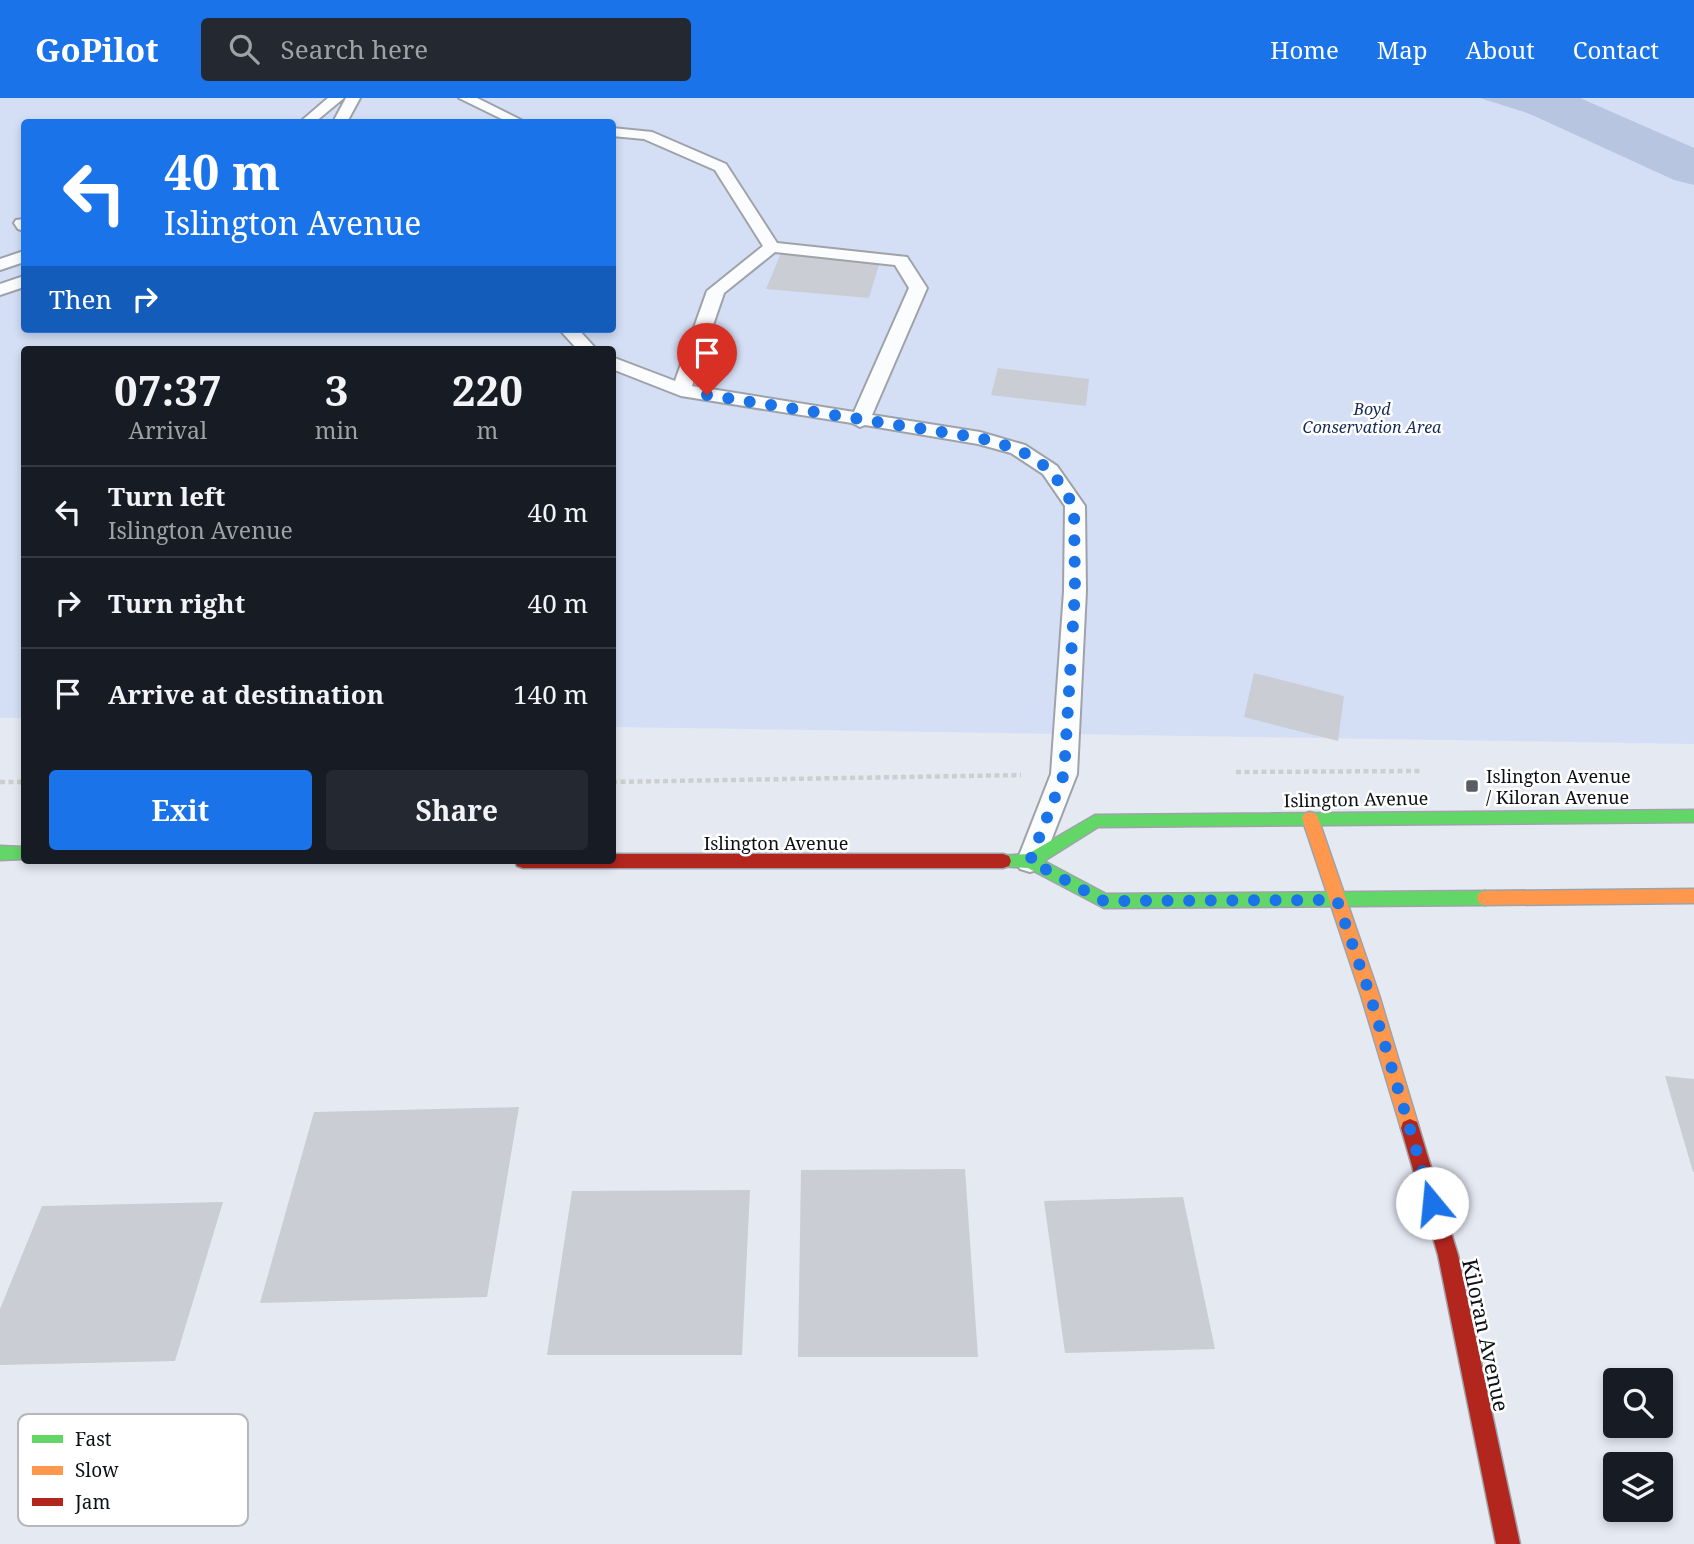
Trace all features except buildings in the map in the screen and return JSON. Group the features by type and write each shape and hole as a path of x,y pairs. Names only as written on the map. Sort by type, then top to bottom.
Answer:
{"main road":[{"name":"Islington Avenue","path":"1030,861 1095,821 1694,816"},
{"name":"Kiloran Avenue","path":"1310,818 1370,995 1448,1255 1508,1544"},
{"path":"0,853 21,853"},
{"name":"Islington Avenue","path":"616,861 1030,861 1104,901 1694,896"}],"lane":[{"path":"311,119 337,98"},
{"path":"342,119 353,98"},
{"path":"466,98 512,119"},
{"path":"616,132 647,135 721,167 772,247"},
{"path":"681,390 716,291 772,247 901,261 918,288 860,421"},
{"path":"0,265 21,257"},
{"path":"0,290 21,282"},
{"path":"572,333 585,346"},
{"path":"616,364 681,390 860,421 980,438 1018,449 1051,470 1074,506 1075,591 1064,774 1030,861"}],"path":[{"path":"1235,772 1346,771"},
{"path":"616,782 1064,774"},
{"path":"0,782 21,782"}],"green space":[{"name":"Boyd Conservation Area","path":"0,98 1694,98 1694,744 616,727 616,346 21,346 21,718 0,718"}],"shaded area":[{"path":"1480,98 1565,98 1622,119 1666,157"}],"waterway":[{"path":"1537,98 1694,168"}],"traffic: fast":[{"path":"1030,861 1095,821 1694,816"},
{"path":"0,853 21,853"},
{"path":"1003,861 1030,861 1104,901 1485,898"}],"traffic: slow":[{"path":"1310,818 1370,995 1410,1128"},
{"path":"1485,898 1694,896"}],"traffic: jam":[{"path":"616,861 1003,861"},
{"path":"1410,1128 1448,1255 1508,1544"}],"place":[{"name":"Islington Avenue / Kiloran Avenue","path":"1472,786"}],"route":[{"path":"707,395 980,438 1018,449 1051,470 1074,506 1075,591 1064,774 1030,861 1104,901 1337,900 1370,995 1432,1203"}]}
